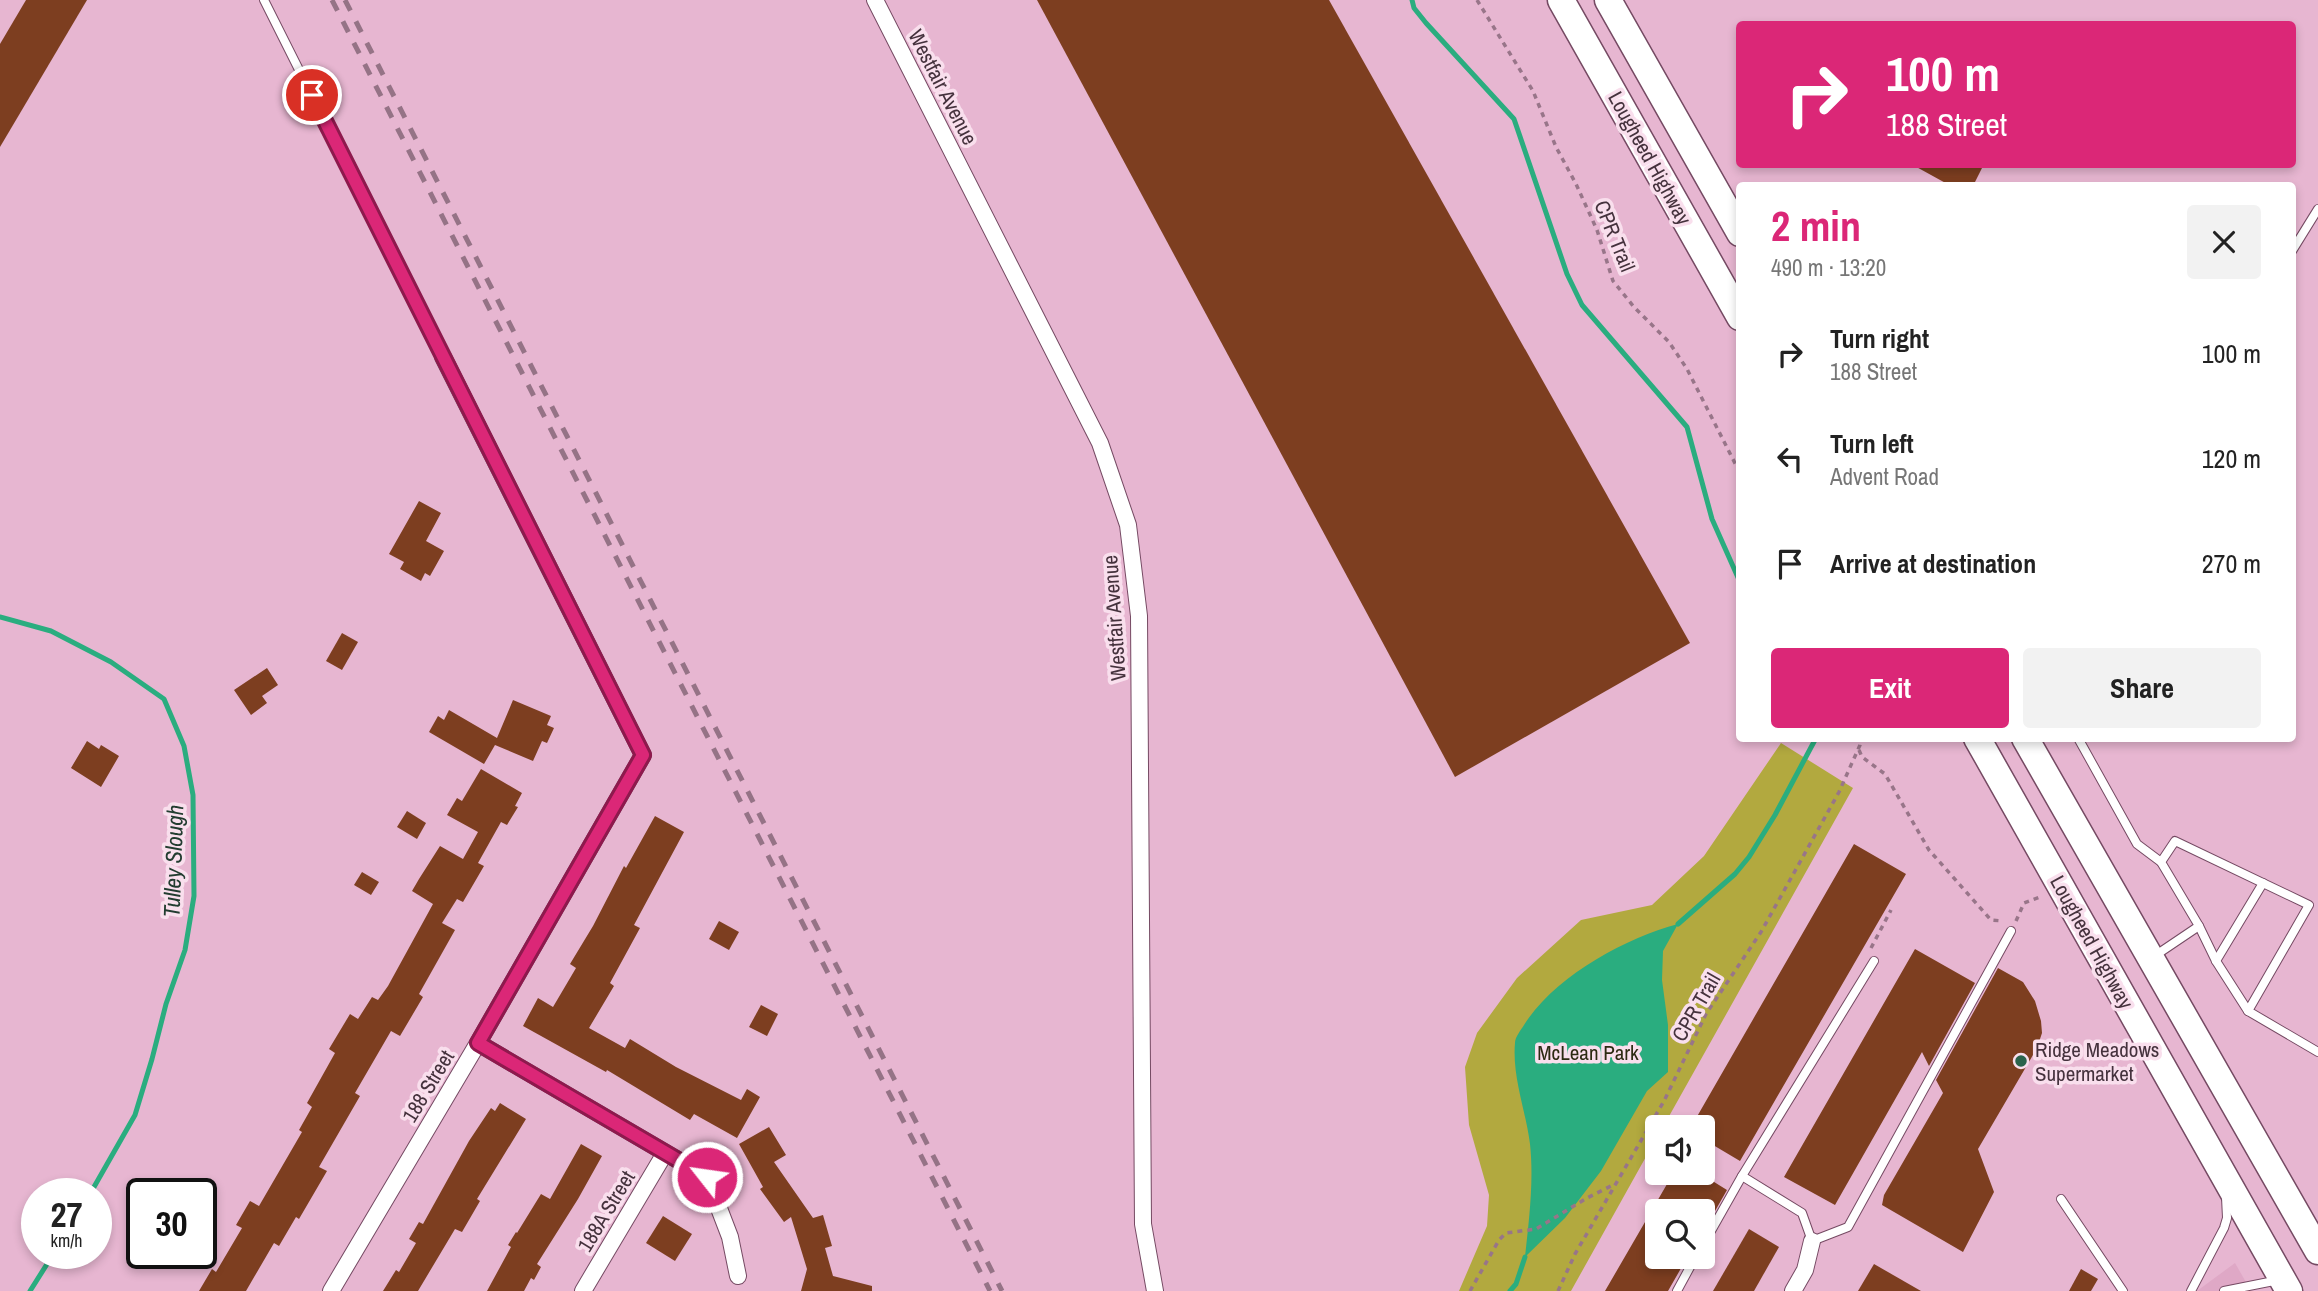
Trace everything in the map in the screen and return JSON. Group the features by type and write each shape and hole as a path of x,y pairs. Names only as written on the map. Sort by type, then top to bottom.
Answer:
{"highway":[{"name":"Lougheed Highway","path":"1561,0 1736,310"},
{"name":"Lougheed Highway","path":"1608,0 1736,226"},
{"name":"Lougheed Highway","path":"1979,742 2286,1285"},
{"name":"Lougheed Highway","path":"2027,742 2318,1251"}],"street":[{"name":"Westfair Avenue","path":"875,0 1100,443 1128,524 1139,616 1143,1224 1155,1291"},
{"name":"188 Street","path":"331,1291 478,1043 643,755 443,356"},
{"path":"478,1043 707,1177 730,1237 738,1276"},
{"name":"188A Street","path":"583,1291 665,1153"},
{"path":"1793,1291 1805,1270 1812,1241"}],"lane":[{"path":"264,0 443,356"},
{"path":"2296,245 2318,209"},
{"path":"2080,742 2137,844 2161,862 2199,926 2216,961 2248,1011 2318,1052"},
{"path":"2161,862 2175,841 2314,904 2248,1011"},
{"path":"2216,961 2263,883"},
{"path":"2150,959 2199,926"},
{"path":"1742,1177 1801,1213 1812,1241 1848,1227 2011,931"},
{"path":"1715,1224 1874,961"},
{"path":"2191,1291 2224,1228 2227,1217 2226,1180"},
{"path":"2061,1199 2123,1291"},
{"path":"1677,1291 1689,1269"},
{"path":"2224,1291 2286,1285"}],"path":[{"name":"CPR Trail","path":"1477,0 1533,92 1556,147 1597,230 1614,281 1634,307 1669,342 1687,369 1736,465"},
{"name":"CPR Trail","path":"1558,1291 1575,1254 1664,1101 1706,1014 1761,932 1839,792 1860,742"},
{"path":"1858,748 1862,757 1885,774 1929,850 1991,920 2004,922"},
{"path":"2011,931 2024,903 2040,897"},
{"path":"1874,961 1868,953 1891,910"},
{"path":"1470,1291 1499,1240 1506,1233 1536,1229 1616,1184"}],"shaded area":[{"path":"1678,924 1663,951 1662,980 1668,1025 1668,1072 1647,1091 1601,1171 1565,1218 1525,1257 1531,1158 1516,1068 1517,1036 1537,1007 1553,991 1592,962 1636,939"},
{"path":"2235,1263 2251,1291 2197,1291"}],"green space":[{"name":"McLean Park","path":"1781,743 1853,788 1670,1115 1645,1115 1645,1158 1571,1291 1459,1291 1487,1226 1489,1195 1469,1125 1465,1067 1477,1033 1517,978 1581,920 1652,905 1704,856"}],"building":[{"path":"26,0 87,0 0,147 0,44"},
{"path":"1037,0 1329,0 1690,643 1455,777"},
{"path":"1918,168 1982,168 1975,182 1944,182"},
{"path":"419,501 441,513 426,541 444,551 430,576 425,573 421,581 400,569 404,562 389,554"},
{"path":"342,633 358,642 342,670 326,661"},
{"path":"267,668 278,685 262,696 267,703 251,715 234,690"},
{"path":"513,700 551,716 547,725 554,728 547,743 542,741 533,761 495,745 484,764 429,732 438,716 444,720 449,710 497,738"},
{"path":"87,741 99,749 101,745 119,756 101,787 71,768"},
{"path":"481,769 522,793 515,806 518,807 507,825 501,822 478,863 484,866 463,902 457,899 442,923 455,930 419,994 423,997 400,1036 391,1031 355,1093 360,1096 319,1167 327,1171 299,1219 296,1217 279,1246 274,1243 246,1291 199,1291 212,1269 216,1272 242,1228 236,1225 250,1201 259,1206 302,1132 299,1130 312,1107 307,1103 335,1053 329,1049 350,1014 358,1019 372,997 378,1000 433,904 412,891 419,879 440,846 463,859 478,832 447,815 457,798 462,801"},
{"path":"407,811 426,823 417,839 397,827"},
{"path":"655,816 684,832 634,925 640,928 610,983 614,986 589,1028 625,1048 630,1039 676,1067 741,1100 747,1089 760,1097 737,1138 694,1114 690,1120 607,1070 606,1072 523,1026 538,998 553,1007 576,968 570,964"},
{"path":"1854,844 1906,874 1740,1161 1715,1146 1715,1115 1698,1115"},
{"path":"362,872 379,882 371,895 354,885"},
{"path":"719,921 739,932 729,950 709,939"},
{"path":"1915,949 1975,983 1929,1066 1922,1052 1835,1205 1784,1177"},
{"path":"1998,968 2023,982 2035,1001 2042,1033 2037,1048 1978,1149 1994,1192 1963,1252 1882,1205 1884,1195 1943,1093 1936,1080"},
{"path":"761,1005 778,1014 767,1036 749,1027"},
{"path":"500,1103 526,1119 477,1199 480,1201 462,1232 455,1229 418,1291 383,1291 396,1270 399,1272 416,1243 409,1239 419,1222 423,1224 469,1141 491,1108 495,1111"},
{"path":"769,1127 786,1155 774,1162 813,1218 823,1215 832,1246 825,1248 833,1276 872,1286 872,1291 801,1291 807,1269 791,1217 784,1222 760,1189 763,1187 739,1144"},
{"path":"581,1144 602,1156 537,1264 541,1267 534,1280 531,1278 524,1291 487,1291 511,1247 508,1245 516,1232 541,1194 550,1199"},
{"path":"1715,1183 1727,1190 1715,1211 1715,1199 1658,1199 1666,1185 1715,1185"},
{"path":"663,1216 692,1234 675,1261 646,1243"},
{"path":"1645,1222 1645,1269 1681,1269 1668,1291 1605,1291"},
{"path":"1749,1229 1779,1247 1754,1291 1713,1291"},
{"path":"1874,1264 1921,1291 1858,1291"},
{"path":"2081,1269 2098,1279 2091,1291 2069,1291"}],"waterway":[{"path":"1412,0 1414,8 1426,23 1514,119 1567,274 1582,305 1687,427 1712,519 1736,573"},
{"name":"Tulley Slough","path":"0,617 51,631 111,662 164,699 184,746 193,795 194,896 185,950 166,1004 135,1115 99,1178"},
{"path":"1678,924 1735,874 1749,857 1814,742"},
{"path":"1510,1291 1516,1284 1525,1257"},
{"name":"Tulley Slough","path":"30,1291 44,1269"}],"railway":[{"path":"332,0 990,1291"},
{"path":"345,0 1002,1291"}],"place":[{"name":"Ridge Meadows Supermarket","path":"2021,1061"}],"route":[{"path":"312,95 643,755 478,1043 707,1177"}]}
